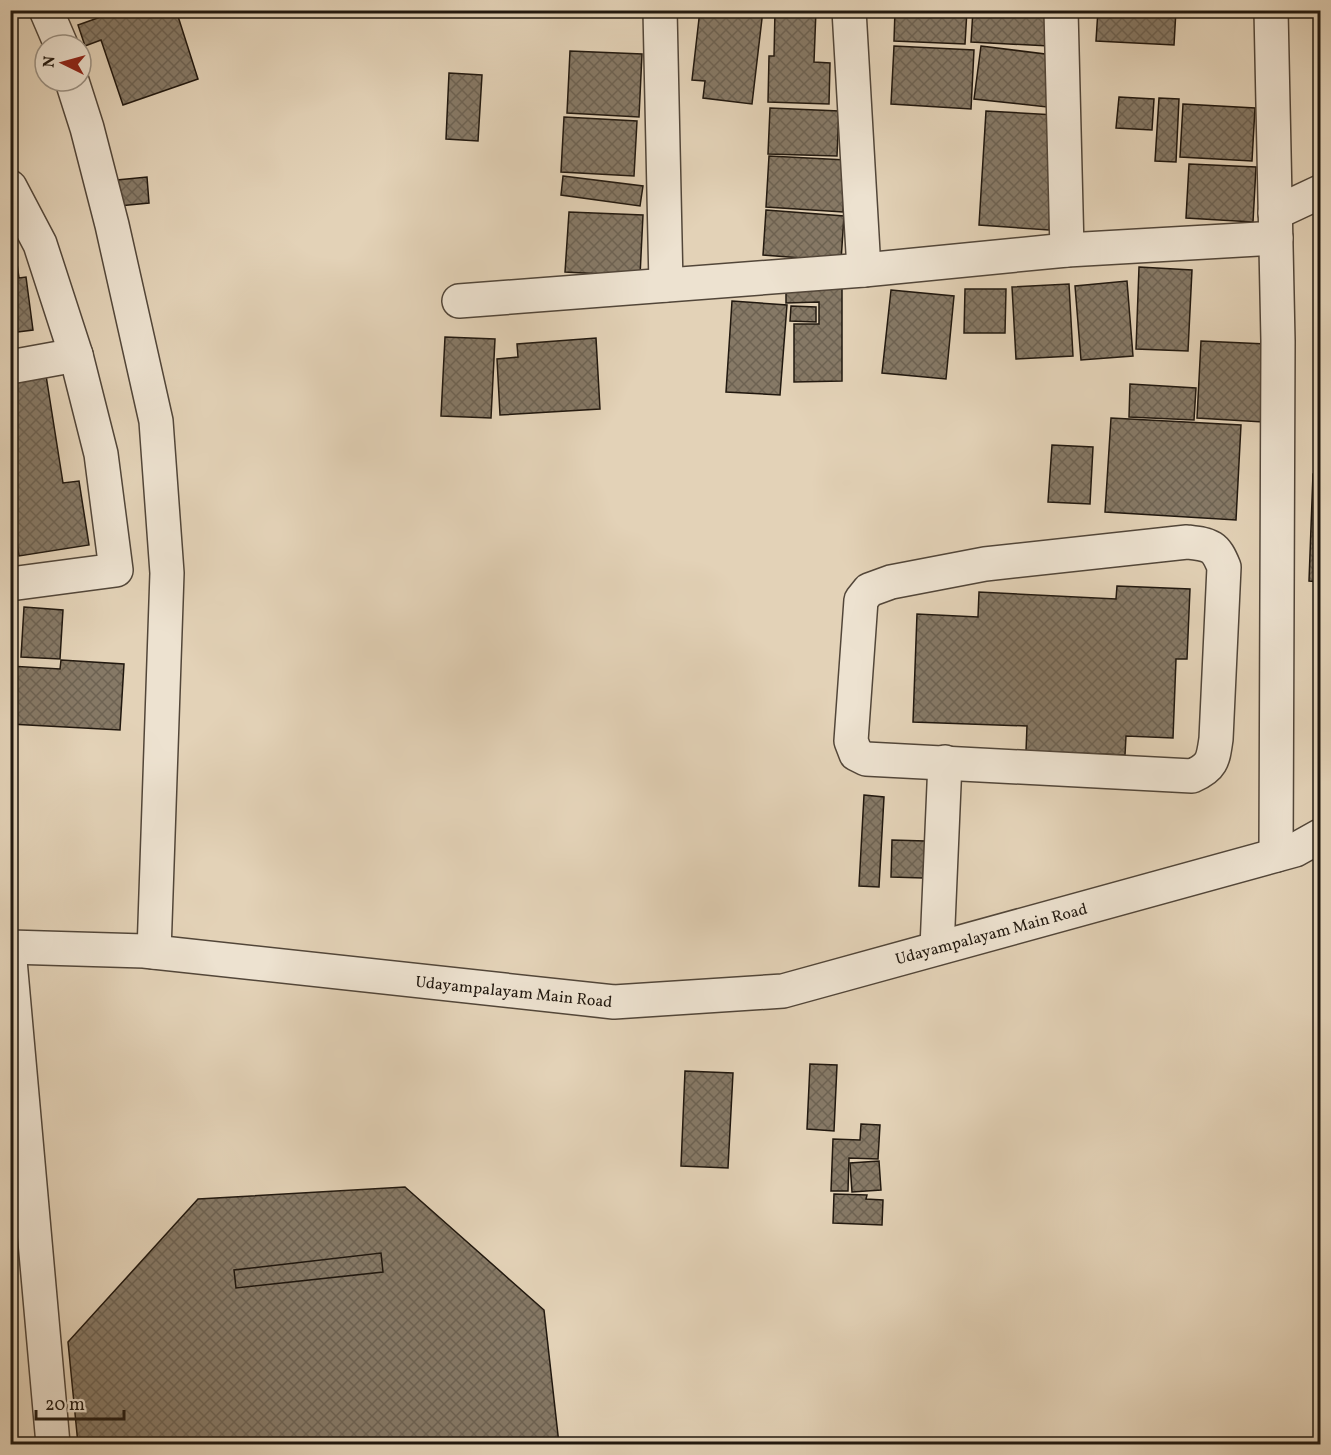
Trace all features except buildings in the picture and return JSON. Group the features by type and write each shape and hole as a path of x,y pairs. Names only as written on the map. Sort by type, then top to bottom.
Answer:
{"street":[{"path":"46,10 56,33"},
{"path":"660,10 666,285"},
{"path":"849,10 864,270"},
{"path":"1061,10 1067,250"},
{"path":"1271,10 1278,364 1276,855"},
{"path":"76,93 112,225 156,421 167,573 154,952"},
{"path":"10,187 40,244 76,355 101,454 116,570 10,584"},
{"path":"459,300 864,270 1067,250 1275,225 1320,192"},
{"path":"10,367 76,355"},
{"path":"1187,542 1204,544 1218,551 1224,567 1216,739 1212,762 1202,772 1192,776 945,762 866,759 856,754 850,741 861,600 869,590 891,582 985,564 1187,542"},
{"path":"937,948 945,762"},
{"name":"Udayampalayam Main Road","path":"10,947 154,952 614,1002 783,991 1295,850 1320,836"},
{"path":"10,960 52,1444"}]}
